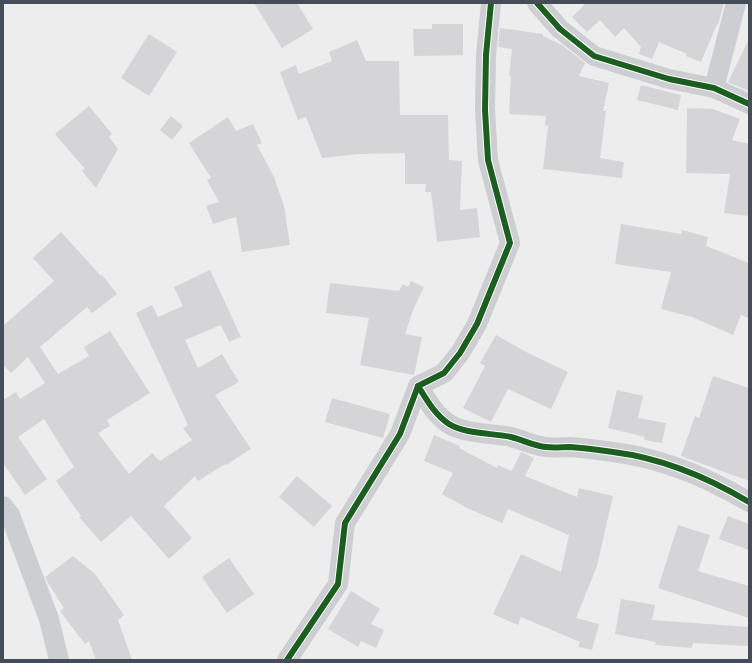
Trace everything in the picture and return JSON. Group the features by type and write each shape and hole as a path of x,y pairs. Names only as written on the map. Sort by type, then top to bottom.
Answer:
{"street":[{"path":"287,660 338,584 345,523 400,434 418,386 444,373 460,353 477,324 510,243 488,160 485,110 486,55 491,3"},
{"path":"537,3 560,29 594,56 669,79 714,88 749,104"},
{"path":"714,88 736,3"},
{"path":"418,386 438,416 450,424 466,430 512,437 545,447 614,452 641,457 677,467 726,488 749,502"},
{"path":"3,506 10,515 49,619 58,660"}],"building":[{"path":"254,3 297,3 313,29 282,48"},
{"path":"586,3 724,3 718,25 717,24 701,62 686,56 687,54 659,42 652,59 639,54 641,47 624,28 615,37 600,20 587,32 572,17"},
{"path":"432,24 463,24 463,55 414,56 413,29 432,29"},
{"path":"500,28 543,34 543,36 562,45 585,63 579,76 609,83 603,111 606,111 600,158 624,162 622,178 543,169 548,126 545,125 546,116 509,114 511,76 509,76 512,49 498,47"},
{"path":"149,34 177,52 149,96 121,78"},
{"path":"749,39 749,91 728,82"},
{"path":"357,40 366,61 399,61 400,115 448,115 449,160 462,161 460,210 477,208 480,237 437,242 431,192 425,192 426,184 405,184 405,153 358,154 322,158 306,117 298,120 280,72 296,65 299,74 332,61 329,52"},
{"path":"641,85 681,95 678,110 637,100"},
{"path":"89,106 112,134 109,137 118,149 96,188 82,171 85,169 55,134"},
{"path":"687,108 713,109 740,119 732,140 749,144 749,216 724,213 730,174 686,173"},
{"path":"171,116 183,126 172,140 160,130"},
{"path":"228,117 236,131 253,124 262,143 257,145 274,177 284,206 290,245 242,252 236,217 213,224 206,206 219,202 207,180 211,178 189,143"},
{"path":"621,224 681,234 682,230 708,237 706,246 749,263 749,318 741,315 733,335 692,317 661,309 671,272 615,264"},
{"path":"61,232 101,276 102,275 117,294 92,313 87,307 40,347 58,374 89,356 84,347 110,331 150,393 107,420 110,426 98,433 129,474 152,453 160,461 192,440 183,428 188,425 136,313 152,305 158,317 183,306 174,287 210,270 241,337 229,342 221,325 185,340 198,368 222,354 239,382 215,395 251,449 198,481 195,476 164,506 192,538 169,559 131,516 101,542 79,517 81,516 56,481 74,467 44,419 18,437 47,479 25,495 3,463 3,400 16,392 20,399 45,383 28,357 11,373 3,365 3,326 54,281 33,258"},
{"path":"411,281 424,287 413,310 405,334 422,337 414,375 360,365 369,318 326,313 330,283 399,291 403,284 408,287"},
{"path":"496,335 530,354 568,372 551,409 508,389 491,422 463,408 485,366 480,363"},
{"path":"713,376 749,388 749,481 681,456 695,416 699,418"},
{"path":"617,390 643,396 638,418 666,423 662,443 644,440 645,437 608,428"},
{"path":"332,398 390,414 383,438 325,422"},
{"path":"434,435 460,446 459,448 497,468 498,465 512,471 521,452 526,454 534,458 525,476 577,497 579,488 613,496 597,566 576,618 599,624 592,650 578,647 580,642 521,617 518,625 493,614 521,554 561,572 569,535 508,509 502,523 467,508 442,494 453,473 424,461"},
{"path":"297,476 332,506 314,527 279,497"},
{"path":"728,516 749,524 749,550 719,539"},
{"path":"678,525 710,535 698,571 749,586 749,618 658,588"},
{"path":"73,556 95,574 124,615 118,620 132,660 96,660 89,641 85,644 60,611 64,608 45,577"},
{"path":"229,558 254,594 227,613 202,577"},
{"path":"351,591 380,609 371,624 384,630 376,648 361,641 358,647 328,629"},
{"path":"621,599 655,605 652,620 749,627 749,646 693,643 692,648 655,645 656,642 615,634"}],"cycle path":[{"path":"287,660 338,584 345,523 400,434 418,386 444,373 460,353 477,324 510,243 488,160 485,110 486,55 491,3"},
{"path":"537,3 560,29 594,56 669,79 714,88 749,104"},
{"path":"418,386 432,407 444,420 449,424 463,430 511,437 542,446 586,448 649,459 683,470 717,484 749,502"}]}
